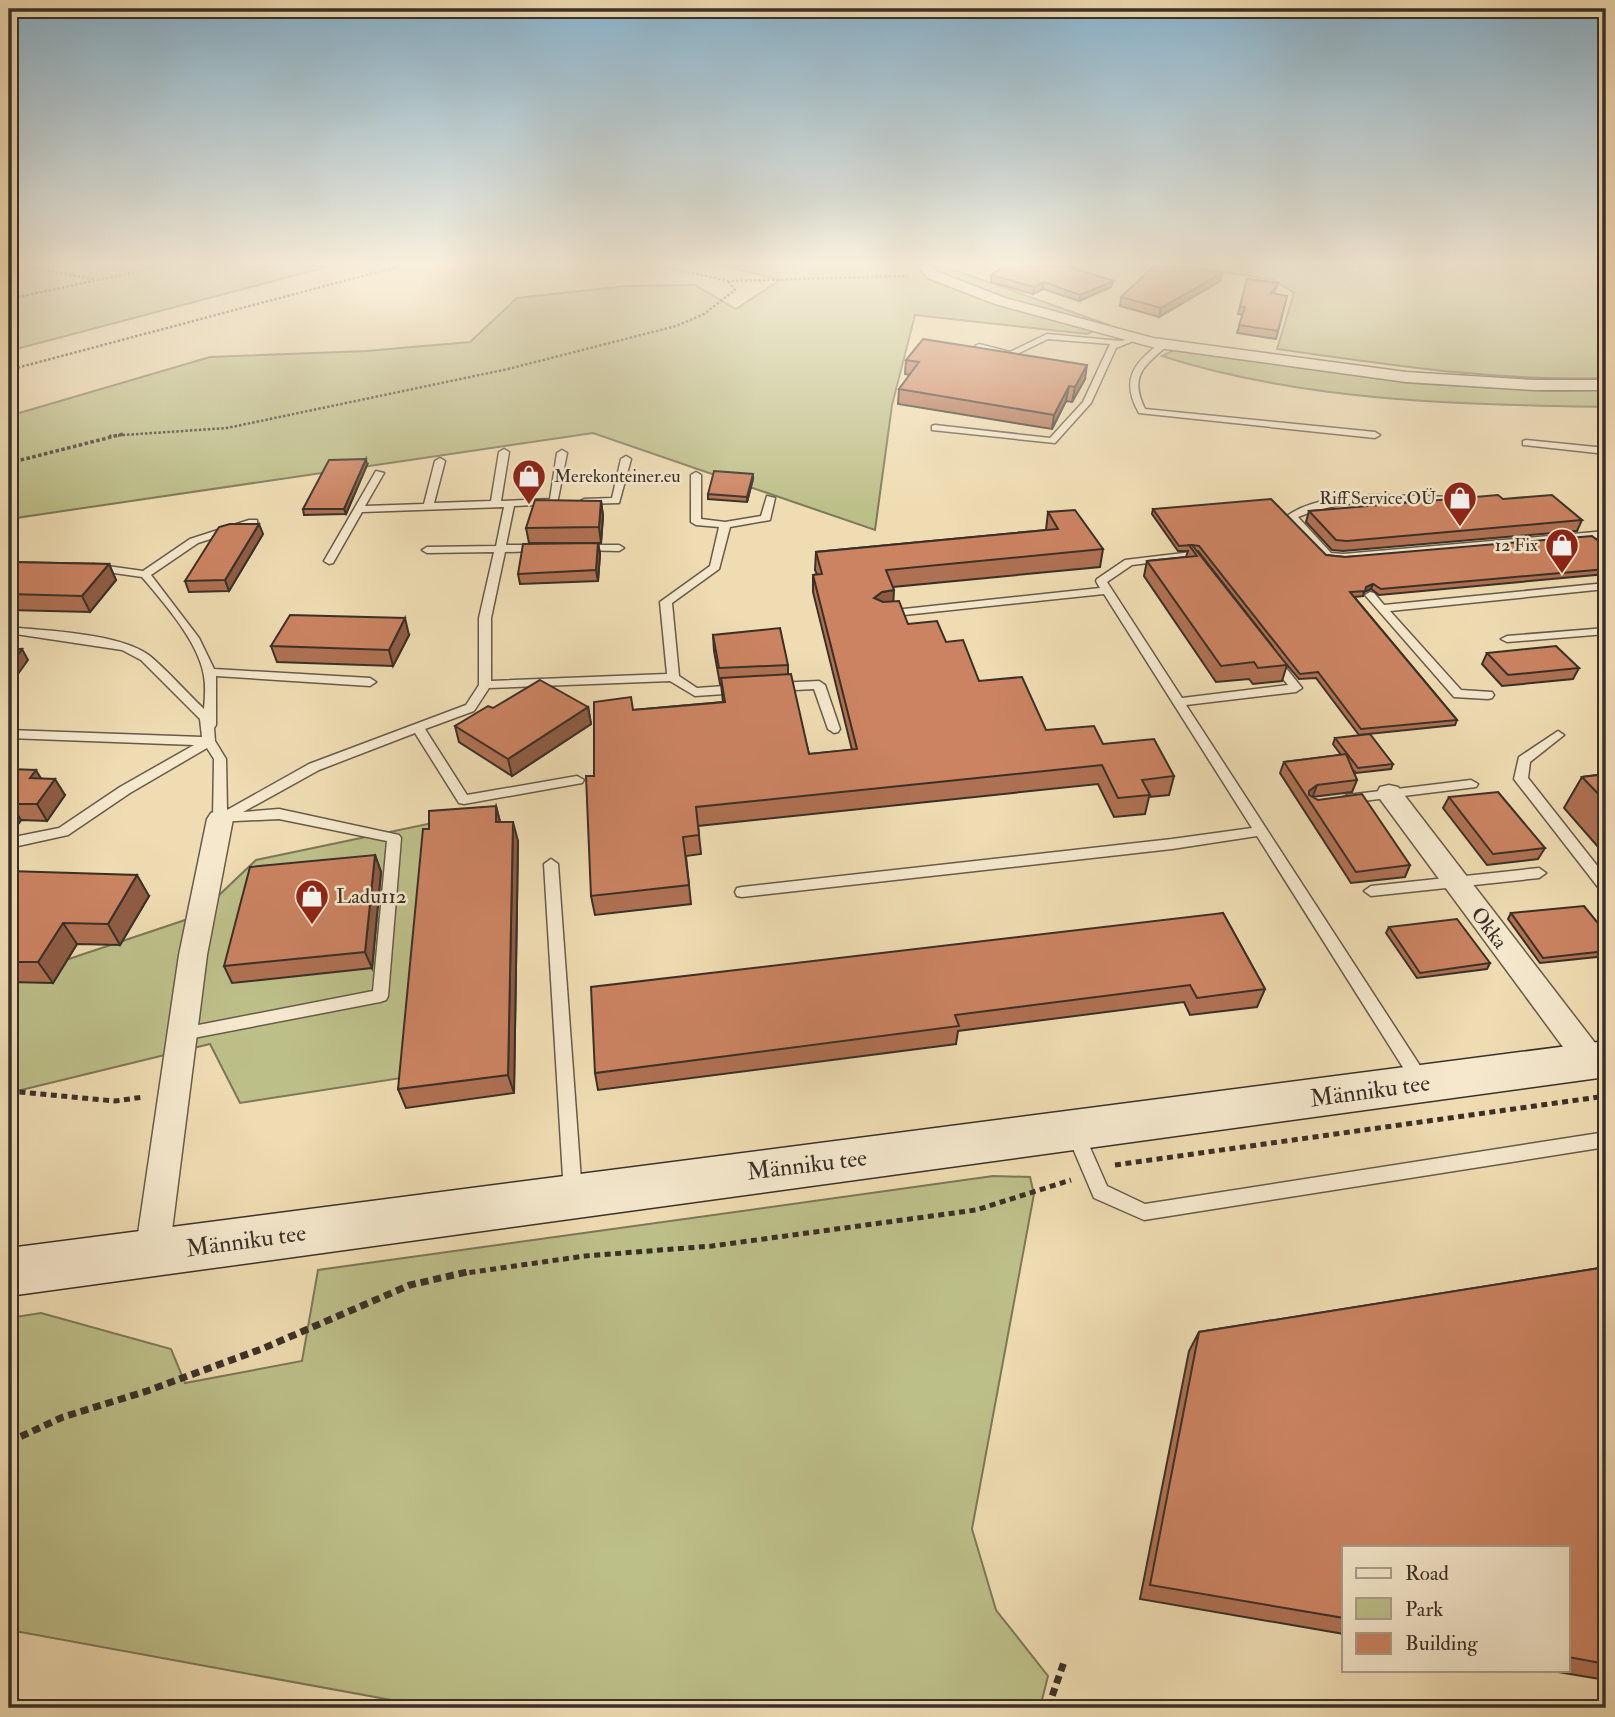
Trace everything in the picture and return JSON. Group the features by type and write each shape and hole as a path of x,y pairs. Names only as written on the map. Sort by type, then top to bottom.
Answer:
{"street":[{"path":"1181,346 1406,377 1534,385 1606,385"},
{"name":"Okka","path":"1389,793 1601,1072"},
{"path":"152,1254 193,955 220,819"},
{"name":"Männiku tee","path":"9,1272 1423,1084 1601,1072"}],"lane":[{"path":"979,346 1023,358"},
{"path":"1011,355 1027,346"},
{"path":"935,428 1052,441 1087,403 1113,346"},
{"path":"1161,346 1150,353 1135,373 1133,396 1142,411 1375,435"},
{"path":"1526,443 1606,451"},
{"path":"220,819 314,767 470,708 485,685 485,618 501,548 504,452"},
{"path":"554,502 562,453"},
{"path":"358,509 616,501 626,459"},
{"path":"428,506 440,461"},
{"path":"329,561 379,473"},
{"path":"696,475 696,522 725,525 766,518 770,498"},
{"path":"1459,500 1406,498 1338,502 1315,505 1292,516 1328,555 1343,557 1606,534"},
{"path":"77,567 145,573 194,541 253,522"},
{"path":"673,677 666,601 715,567 725,525"},
{"path":"427,550 554,548"},
{"path":"567,548 620,548"},
{"path":"1208,575 1192,555 1129,562 1101,581 1423,1084"},
{"path":"145,573 166,597 191,635 210,672 209,741"},
{"path":"1383,608 1606,586"},
{"path":"882,615 1107,590"},
{"path":"1370,595 1458,694 1488,695"},
{"path":"9,630 104,642 126,648 145,658 206,718 209,741 220,759 220,819"},
{"path":"1507,639 1606,631"},
{"path":"1178,702 1296,688 1264,647"},
{"path":"210,672 370,682"},
{"path":"485,685 673,677 695,692 750,689"},
{"path":"764,688 819,685 834,729"},
{"path":"418,728 464,800 577,780"},
{"path":"9,734 209,741"},
{"path":"1558,735 1524,760 1521,779 1606,887"},
{"path":"9,844 63,832 125,790 209,741"},
{"path":"1336,801 1471,784"},
{"path":"183,1034 380,996 394,838 279,814 220,819"},
{"path":"742,892 1172,844 1261,831"},
{"path":"551,864 573,1196"},
{"path":"1371,891 1539,873"},
{"path":"1075,1130 1100,1192 1144,1212 1606,1140"}],"path":[{"path":"9,370 99,346"},
{"path":"9,463 113,435 227,428 508,369 597,346"},
{"path":"9,1441 62,1417 147,1391 264,1348 410,1285 468,1272 585,1256 712,1246 976,1210 1121,1163 1601,1072"},
{"path":"9,1091 115,1101 176,1093"},
{"path":"1048,1708 1065,1659"}],"green space":[{"path":"9,346 27,346 9,351"},
{"path":"422,346 907,346 892,405 875,530 593,433 9,519 9,416 210,357"},
{"path":"1278,346 1606,346 1606,378 1482,375 1277,349"},
{"path":"1174,350 1412,383 1551,391 1606,390 1606,407 1438,402 1326,392 1216,371 1162,356"},
{"path":"442,821 408,1077 240,1103 210,1044 9,1093 9,979 197,916 256,860"},
{"path":"993,1176 1030,1177 1034,1194 972,1529 996,1610 1048,1676 1040,1708 435,1708 9,1630 9,1318 41,1313 171,1349 185,1383 302,1361 318,1270"}],"building":[{"path":"917,346 968,346 1087,365 1075,387 1069,386 1054,415 899,389 919,362 906,360"},
{"path":"366,459 344,509 303,509 329,460"},
{"path":"714,471 753,474 747,497 708,494"},
{"path":"1498,495 1503,499 1552,495 1582,520 1347,541 1336,540 1309,511"},
{"path":"1271,499 1326,555 1345,557 1592,536 1601,543 1606,543 1606,569 1381,589 1373,584 1366,587 1365,591 1350,592 1457,720 1361,729 1318,672 1300,674 1199,546 1179,546 1153,509"},
{"path":"535,500 601,501 599,527 526,528"},
{"path":"1075,510 1103,549 886,570 894,590 882,592 874,598 883,602 899,601 908,624 937,621 946,642 963,640 979,681 1022,677 1046,730 1094,726 1103,744 1154,739 1174,776 1142,780 1150,795 1118,798 1102,765 696,807 699,835 683,837 689,885 591,896 586,776 594,776 594,702 631,697 633,710 725,702 721,678 791,674 809,754 857,749 813,575 822,574 816,552 1058,529 1048,512"},
{"path":"230,524 259,524 225,580 185,581 219,527"},
{"path":"598,543 596,570 518,574 523,544"},
{"path":"1189,545 1192,545 1287,665 1258,668 1254,662 1221,666 1147,561 1197,556"},
{"path":"9,562 109,564 82,596 9,594"},
{"path":"290,615 405,618 389,650 271,646"},
{"path":"780,628 788,665 719,668 713,635"},
{"path":"1556,646 1579,668 1508,675 1487,653"},
{"path":"9,649 22,649 9,666"},
{"path":"540,680 588,707 508,759 455,726 488,706 493,708"},
{"path":"1370,734 1393,764 1358,768 1335,738"},
{"path":"1346,754 1357,780 1317,785 1309,791 1309,795 1318,800 1362,794 1410,865 1356,872 1284,762"},
{"path":"9,769 36,770 30,778 55,779 37,804 9,806"},
{"path":"1606,774 1606,802 1582,777"},
{"path":"1498,792 1545,848 1493,854 1449,797"},
{"path":"496,806 496,822 513,822 508,1075 398,1089 423,829 429,829 429,811"},
{"name":"Ladu112","path":"375,855 365,952 224,966 250,867"},
{"path":"9,871 137,875 108,924 63,923 38,962 9,962"},
{"path":"1584,906 1606,933 1606,951 1543,958 1511,913"},
{"path":"1223,913 1265,989 1197,998 1190,985 955,1015 959,1026 595,1073 591,987"},
{"path":"1457,919 1490,963 1420,973 1389,927"},
{"path":"1606,1267 1606,1664 1570,1657 1570,1546 1342,1546 1342,1618 1150,1585 1199,1332"}],"railway":[{"path":"9,1702 40,1708"}],"place":[{"name":"Merekonteiner.eu","path":"529,506"},
{"name":"Riff Service OÜ","path":"1460,528"},
{"name":"12 Fix","path":"1562,575"},
{"name":"Ladu112","path":"312,926"}]}
